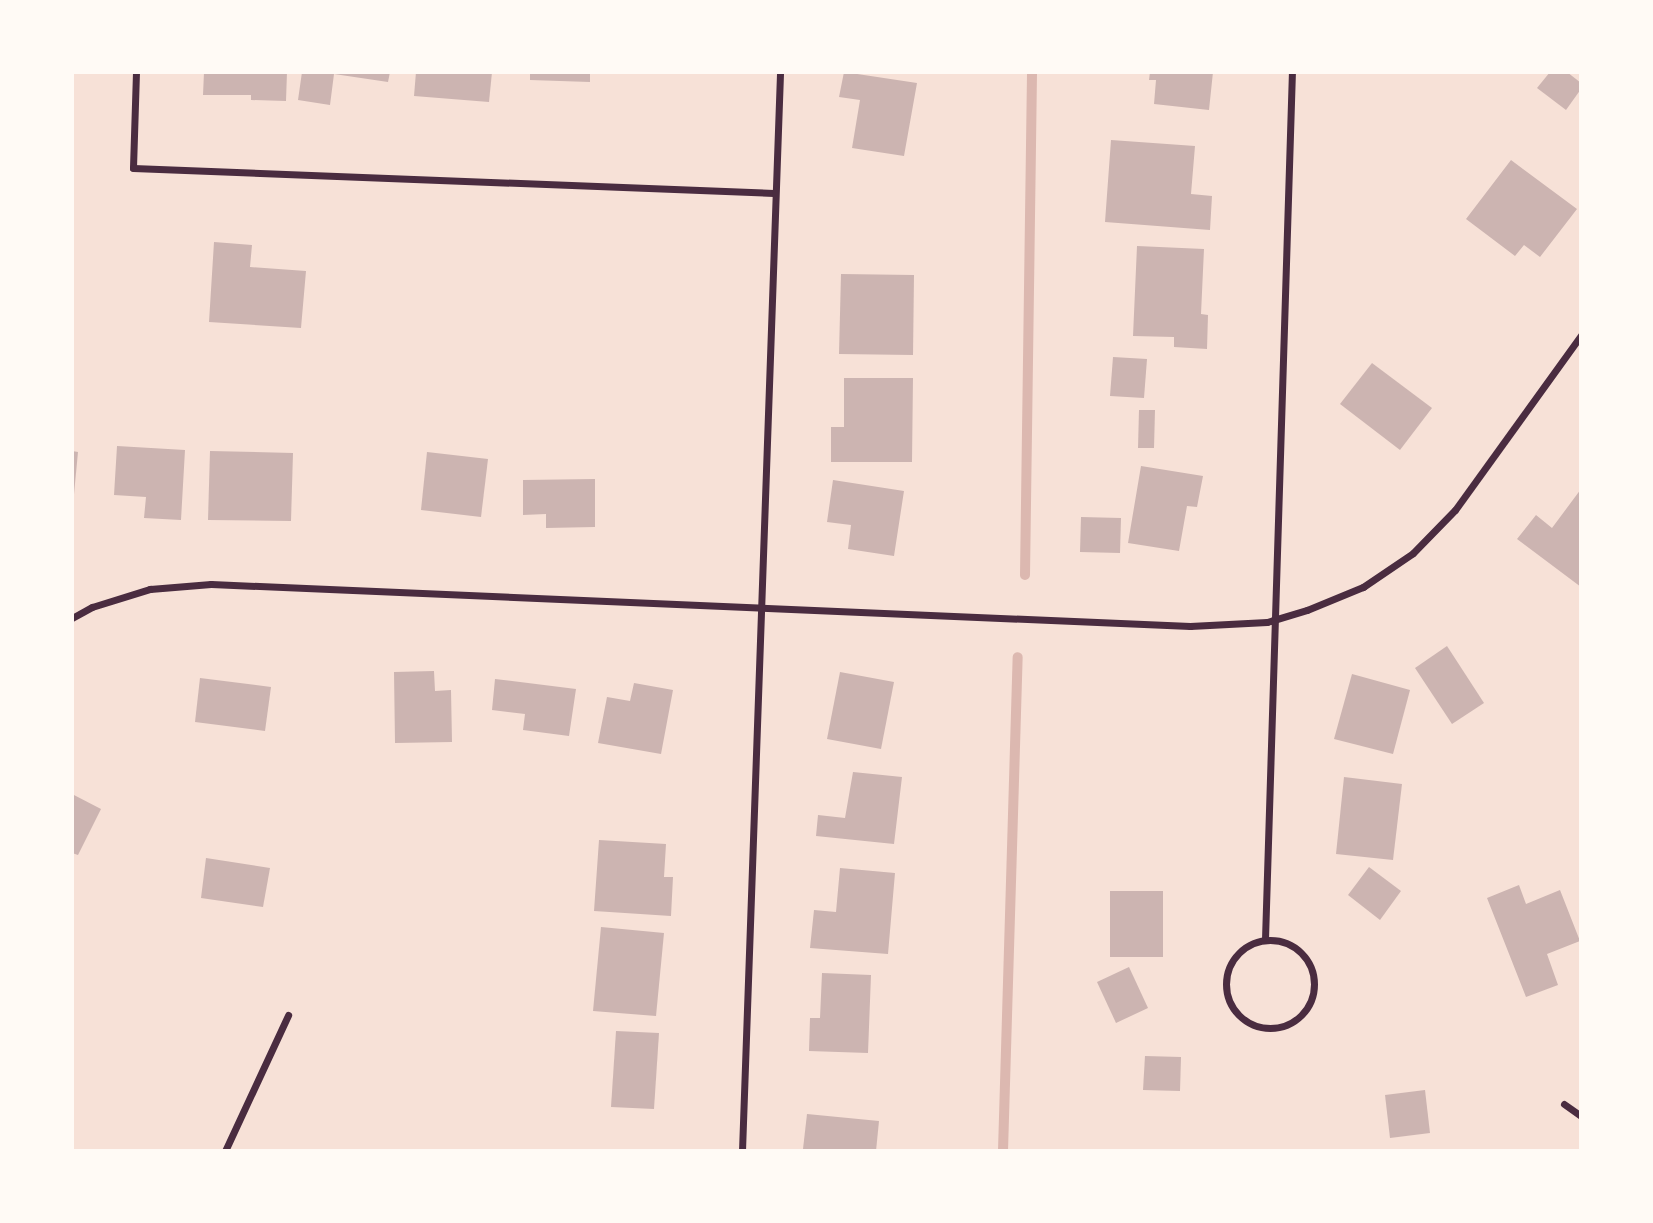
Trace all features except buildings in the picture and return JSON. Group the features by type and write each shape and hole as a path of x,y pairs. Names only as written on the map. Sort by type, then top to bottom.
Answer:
{"street":[{"path":"136,72 133,168 774,193"},
{"path":"742,1151 779,72"},
{"path":"1265,939 1292,72"},
{"path":"72,618 92,607 150,589 211,584 1190,626 1229,626 1275,619 1363,587 1413,554 1455,510 1581,335"},
{"path":"1265,939 1283,941 1298,949 1309,962 1314,979 1312,997 1304,1012 1291,1023 1274,1029 1257,1027 1241,1019 1230,1006 1225,989 1227,971 1235,956 1248,945 1265,939"},
{"path":"225,1151 288,1015"},
{"path":"1564,1104 1581,1116"}],"waterway":[{"path":"1025,575 1032,72"},
{"path":"1003,1151 1018,657"}]}
